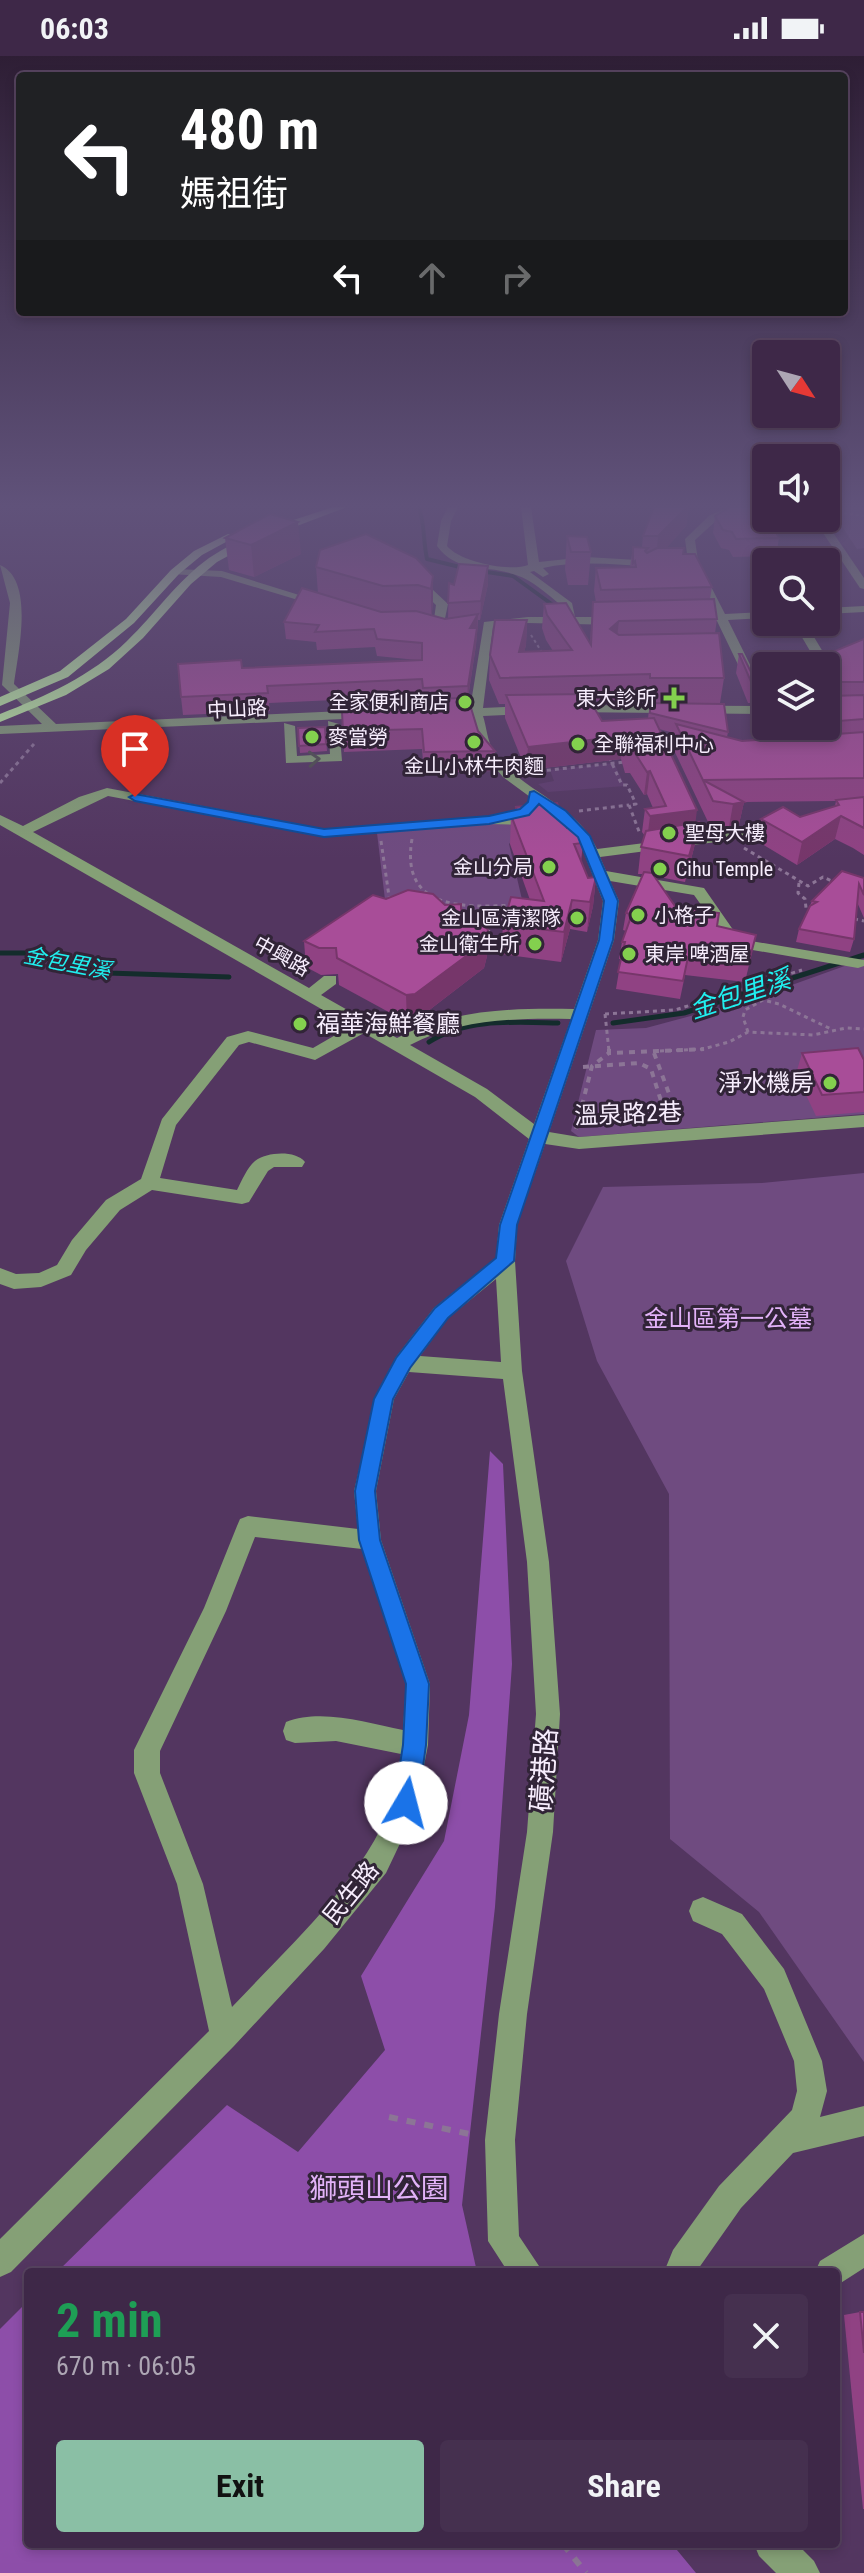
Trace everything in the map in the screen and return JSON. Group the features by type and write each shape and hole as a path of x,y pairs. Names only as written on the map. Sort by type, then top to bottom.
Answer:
{"main road":[{"path":"0,702 64,674 126,624"},
{"path":"0,718 33,706 87,678 118,657 149,624"}],"street":[{"path":"14,624 8,685 52,727"},
{"path":"436,624 456,628"},
{"path":"488,624 483,625 476,713 485,748 508,774 566,818 584,836 611,901 606,940 508,1225 505,1261"},
{"path":"725,624 752,683"},
{"path":"722,651 736,651"},
{"path":"746,672 752,673"},
{"path":"610,708 635,730 661,743 711,749"},
{"path":"454,714 610,708 752,710"},
{"name":"中山路","path":"0,730 382,718 333,724 0,741"},
{"path":"289,726 291,760 337,758 333,724"},
{"path":"23,832 107,792 324,833 489,820 566,818"},
{"path":"489,820 524,812 534,802 534,794"},
{"name":"中興路","path":"0,820 481,1093 538,1137"},
{"path":"592,854 645,848 703,833 724,837 781,822 807,820"},
{"path":"602,875 699,891 731,937 740,944 858,963"},
{"path":"310,995 330,980"},
{"path":"397,1045 437,1024 523,1013 579,1014"},
{"path":"149,1183 168,1123 233,1041 248,1036 315,1054 364,1026"},
{"name":"溫泉路2巷","path":"538,1137 569,1142 864,1121"},
{"path":"0,1275 14,1282 41,1280 64,1270 79,1245 113,1205 149,1183 242,1197 260,1165 272,1158 296,1162"},
{"name":"民生路","path":"0,2261 224,2036 314,1939 377,1864 406,1803 415,1745 418,1684 370,1540 365,1491 384,1399 403,1363 441,1313 505,1261"},
{"name":"磺港路","path":"505,1261 512,1371 538,1562 548,1714 540,1832 513,2014 500,2140 504,2241 524,2268"},
{"path":"403,1363 512,1371"},
{"path":"224,2036 190,1884 147,1773 147,1750 214,1611 248,1526 370,1540"},
{"path":"295,1731 336,1729 415,1745"},
{"path":"681,2268 730,2197 804,2119 812,2091 808,2061 774,1979 732,1924 703,1911"},
{"path":"783,2140 864,2121"},
{"path":"837,2268 864,2250"},
{"path":"775,2548 802,2573"}],"path":[{"path":"529,624 532,641 545,656"},
{"path":"0,783 38,739"},
{"path":"566,818 636,804 605,749"},
{"path":"508,774 625,762"},
{"path":"629,805 645,848"},
{"path":"402,835 414,834 407,863 410,877 423,892 447,901 490,907 520,904"},
{"path":"391,836 380,837 391,913"},
{"path":"724,837 808,886 823,877 838,884"},
{"path":"799,882 798,893 805,899 806,908 824,914"},
{"path":"482,938 495,920 490,907"},
{"path":"847,918 864,921"},
{"path":"296,969 321,952"},
{"path":"579,1014 675,1010 834,959"},
{"path":"748,1032 743,1017 745,1010 763,1000 779,1004 834,1030"},
{"path":"605,1014 609,1053"},
{"path":"569,1142 576,1129 592,1066 609,1053 703,1049 729,1042 748,1032 813,1035 834,1030 864,1029"},
{"path":"654,1053 677,1133"},
{"path":"560,1068 639,1063 651,1069 677,1133"},
{"path":"389,2117 500,2140"},
{"path":"566,2548 586,2573"}],"shaded area":[{"path":"614,763 625,786 548,792 538,784 554,781 550,770"}],"green space":[{"path":"506,822 528,823 509,844 524,908 519,922 386,908 377,833"},
{"path":"864,959 864,1114 579,1137 571,1131 596,1030 646,1028 750,1000"},
{"name":"金山區第一公墓","path":"864,1173 864,2062 759,1912 670,1839 669,1494 597,1361 566,1261 603,1187 762,1183"},
{"name":"獅頭山公園","path":"490,1451 503,1464 512,1664 495,1907 462,2205 476,2268 61,2268 227,2105 298,2152 385,2050 361,1976 444,1841 469,1715"},
{"path":"24,2305 24,2548 675,2548 696,2573 0,2573 0,2329"}],"building":[{"path":"313,624 472,624 470,628 477,628 468,686 423,688 422,679 267,686 268,693 181,697 178,664 241,660 242,668 422,660 422,643 377,639 374,629 315,632 319,625"},
{"path":"494,624 526,624 519,652 572,650 554,624 579,624 591,645 592,624 615,624 610,629 619,635 719,633 724,678 650,678 650,674 500,678 490,655"},
{"path":"864,639 864,682 840,682 840,652 833,652"},
{"path":"739,654 742,654 752,674 752,684"},
{"path":"586,694 602,721 654,718 697,810 650,816 645,809 666,806 650,771 647,772 633,750 628,750 624,736 528,747 506,695"},
{"path":"864,695 864,719 840,721 840,696"},
{"path":"468,698 478,731 495,751 424,752 422,729 343,731 342,712 424,707 424,699"},
{"path":"650,703 724,704 728,732 650,713"},
{"path":"676,724 742,741 840,740 840,734 864,732 864,778 703,780 744,802 713,801"},
{"path":"325,727 326,744 299,746 298,728"},
{"path":"864,797 864,828 841,816 802,842 761,819 783,807 800,817 839,805 836,800"},
{"path":"557,803 567,828 577,827 583,843 574,844 588,878 596,877 590,902 572,900 564,932 503,925 511,897 544,901 511,815 518,814 516,807"},
{"path":"699,822 689,856 641,847 646,831"},
{"path":"842,871 864,878 864,895 859,884 854,939 799,929 810,906 817,902 812,901"},
{"path":"644,872 652,873 675,906 719,913 717,926 756,935 748,965 688,957 683,981 618,972 625,942 622,942 632,914 626,913"},
{"path":"408,890 433,894 445,905 461,904 461,909 480,919 488,930 485,942 415,994 406,995 337,958 336,948 319,948 304,941 373,895 386,899"},
{"path":"858,1048 864,1060 864,1092 822,1095 802,1053"},
{"path":"860,2312 864,2312 864,2353"}],"waterway":[{"name":"金包里溪","path":"0,953 25,953 108,973 229,977"},
{"name":"金包里溪","path":"613,1023 684,1013 864,955"},
{"name":"金包里溪","path":"429,1042 443,1034 475,1025 558,1023"}],"place":[{"name":"東大診所","path":"674,698"},
{"name":"全家便利商店","path":"465,702"},
{"name":"麥當勞","path":"312,737"},
{"name":"金山小林牛肉麵","path":"474,742"},
{"name":"全聯福利中心","path":"578,744"},
{"name":"聖母大樓","path":"669,833"},
{"name":"金山分局","path":"549,867"},
{"name":"Cihu Temple","path":"660,869"},
{"name":"小格子","path":"638,915"},
{"name":"金山區清潔隊","path":"577,918"},
{"name":"金山衛生所","path":"535,944"},
{"name":"東岸 啤酒屋","path":"629,954"},
{"name":"福華海鮮餐廳","path":"300,1024"},
{"name":"淨水機房","path":"830,1083"}],"route":[{"path":"135,797 324,833 489,820 524,812 534,802 534,794 561,813 584,836 611,901 606,940 508,1225 505,1261 441,1313 403,1363 384,1399 365,1491 370,1540 418,1684 415,1745 406,1803"}]}
